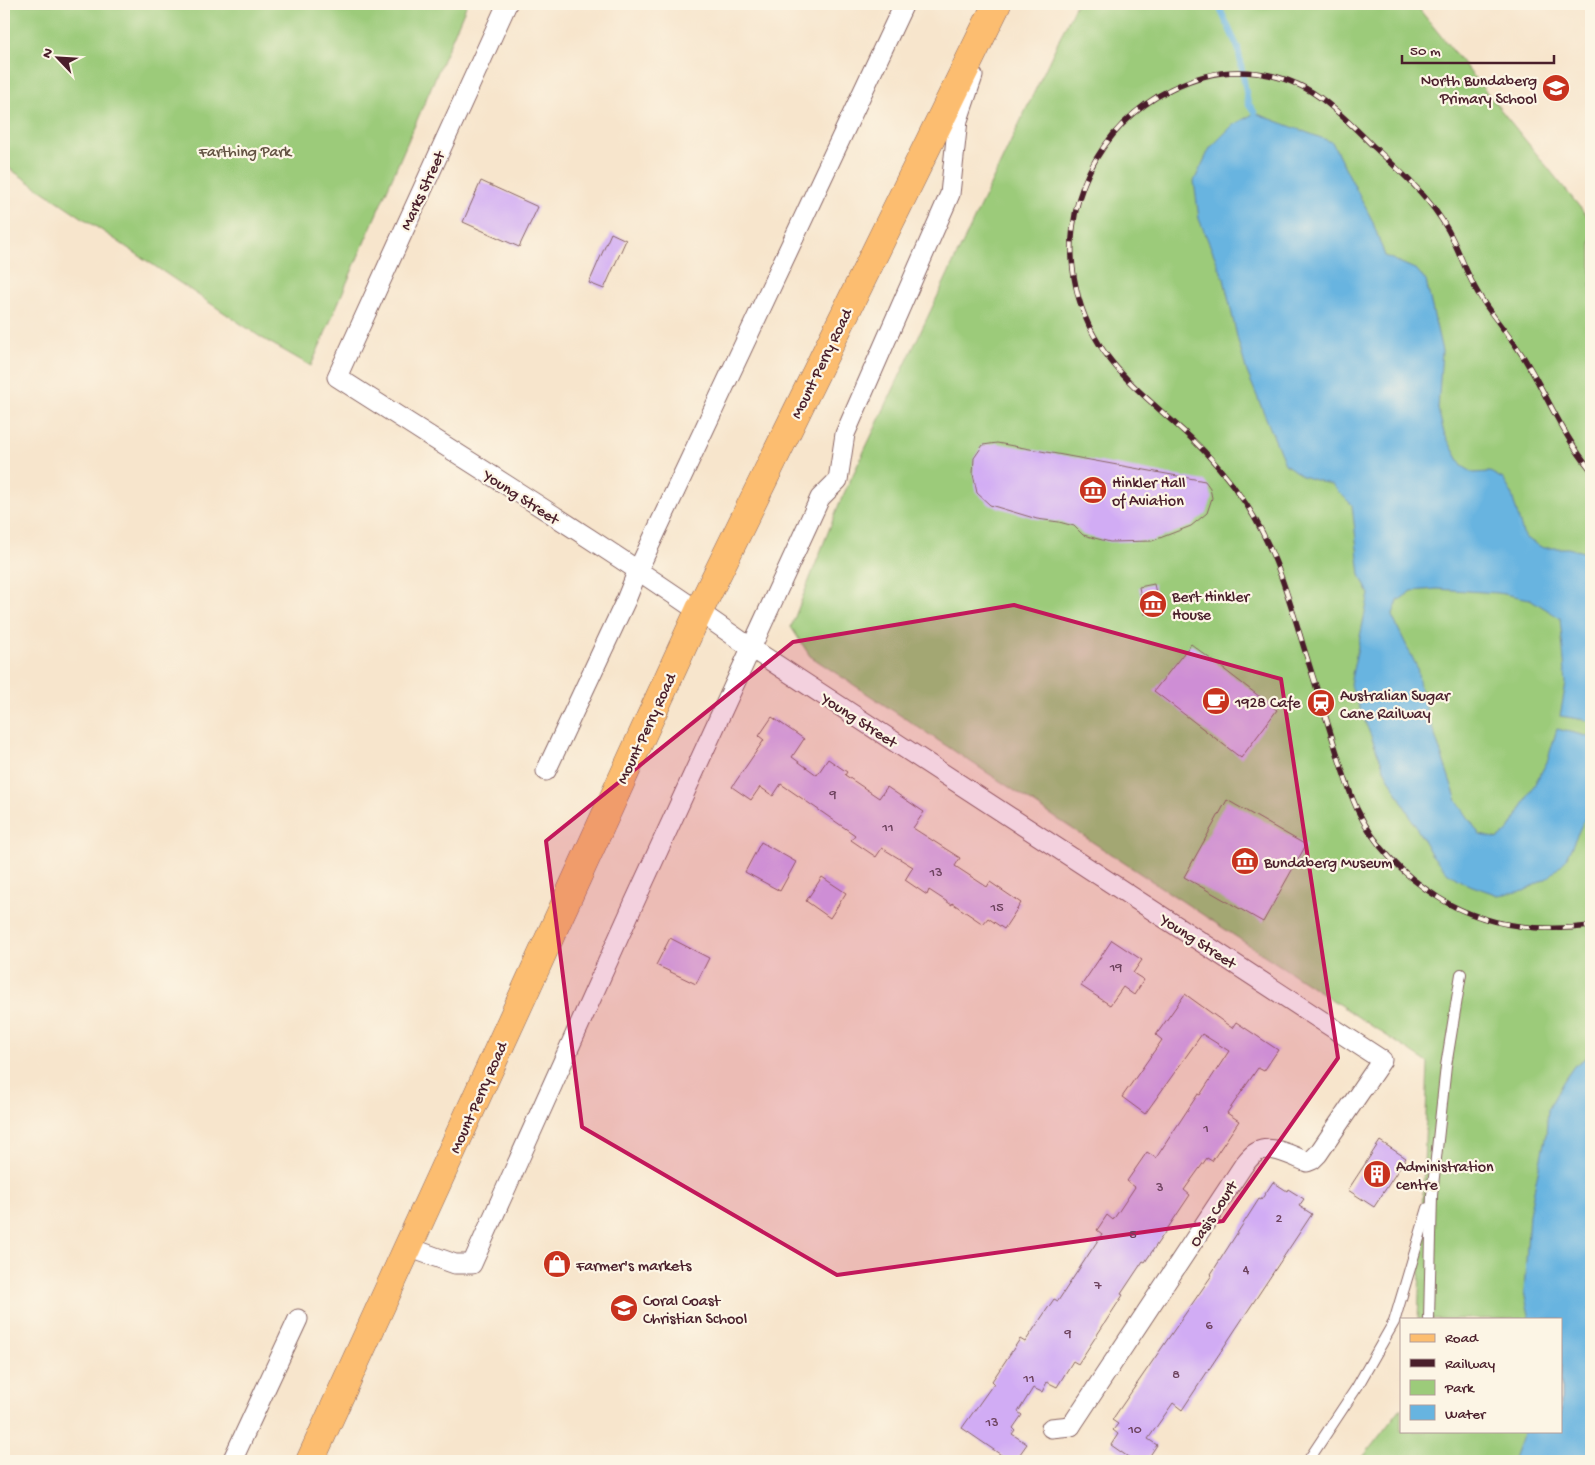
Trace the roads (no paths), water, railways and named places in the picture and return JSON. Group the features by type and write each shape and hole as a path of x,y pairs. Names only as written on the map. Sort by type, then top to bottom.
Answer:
{"main road":[{"name":"Mount Perry Road","path":"310,1461 699,611 998,4"}],"street":[{"name":"Marks Street","path":"337,377 507,4"},
{"path":"546,771 626,600 638,570 904,4"},
{"name":"Mount Perry Road","path":"408,1248 455,1264 472,1264 639,892 820,498 838,480 845,434 950,194 958,120 998,4"},
{"name":"Young Street","path":"337,377 638,570 751,648 1382,1060"},
{"name":"Oasis Court","path":"1051,1428 1074,1434 1243,1166 1252,1155 1268,1148 1307,1162 1312,1160 1382,1060"},
{"path":"232,1461 298,1319"}],"lane":[{"path":"1429,1318 1432,1196 1446,1066 1461,974"},
{"path":"1308,1461 1357,1387 1394,1322 1432,1196"}],"water":[{"path":"1255,113 1332,142 1372,220 1385,256 1417,270 1426,281 1442,351 1438,409 1444,433 1462,466 1474,473 1490,472 1503,479 1511,492 1524,537 1543,548 1568,548 1591,554 1591,721 1560,716 1566,683 1560,618 1530,599 1498,593 1437,589 1412,591 1398,601 1392,616 1417,667 1421,694 1457,801 1480,835 1498,839 1509,830 1547,762 1557,729 1591,737 1591,805 1565,861 1549,877 1524,891 1498,895 1464,883 1448,873 1431,854 1385,771 1350,684 1369,594 1360,575 1352,505 1332,485 1302,476 1285,464 1247,372 1224,279 1199,219 1194,181 1210,148 1233,125"},
{"path":"1591,1054 1591,1461 1513,1461 1524,1432 1562,1432 1562,1318 1530,1318 1524,1292 1529,1214 1546,1134 1548,1109 1574,1066"}],"waterway":[{"path":"1220,4 1221,11 1238,48 1248,103 1255,113"},
{"path":"1416,1461 1421,1459 1437,1461"}],"railway":[{"path":"1591,470 1572,443 1524,358 1478,293 1456,245 1432,206 1403,174 1345,118 1307,89 1274,76 1250,72 1229,72 1203,76 1171,89 1145,105 1123,124 1104,146 1089,172 1079,199 1073,227 1072,257 1076,287 1083,312 1105,354 1136,388 1190,437 1220,469 1255,518 1282,578 1346,781 1357,809 1372,836 1402,870 1439,898 1457,908 1494,921 1513,925 1552,928 1591,926"}],"place":[{"name":"North Bundaberg Primary School","path":"1556,88"},
{"name":"Hinkler Hall of Aviation","path":"1093,490"},
{"name":"Bert Hinkler House","path":"1153,604"},
{"name":"1928 Cafe","path":"1216,701"},
{"name":"Australian Sugar Cane Railway","path":"1321,703"},
{"name":"Bundaberg Museum","path":"1245,861"},
{"name":"Administration centre","path":"1377,1174"},
{"name":"Farmer's markets","path":"557,1264"},
{"name":"Coral Coast Christian School","path":"624,1308"}],"park label":[{"name":"Farthing Park","path":"245,150"}]}
